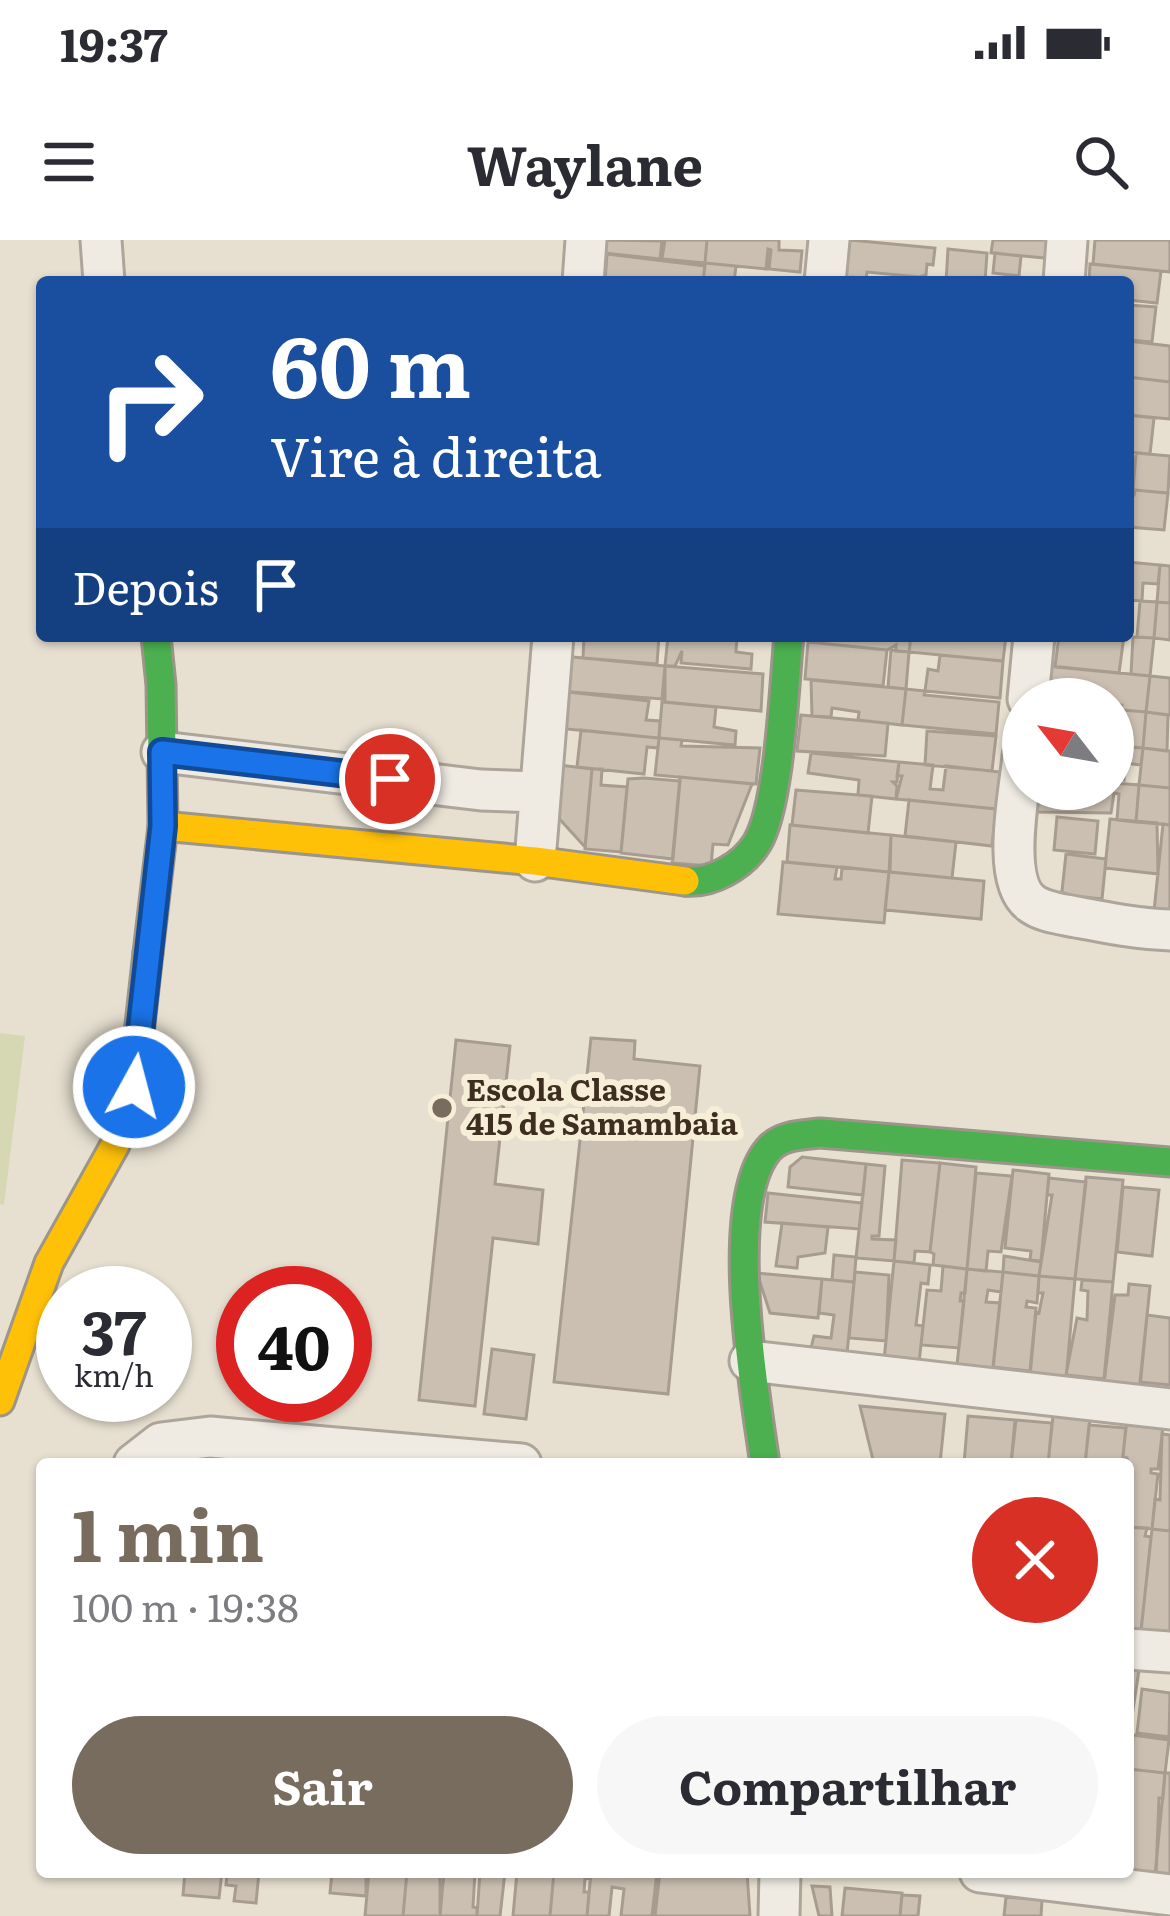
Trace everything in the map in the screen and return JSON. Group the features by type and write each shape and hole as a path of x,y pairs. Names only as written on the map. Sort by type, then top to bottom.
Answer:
{"street":[{"path":"101,240 104,276"},
{"path":"583,276 586,240"},
{"path":"827,276 830,240"},
{"path":"1064,276 1067,240"},
{"path":"0,1401 29,1310 116,1145 134,1087 163,826 156,642"},
{"path":"535,861 553,642"},
{"path":"163,826 535,861 701,883 742,861 758,843 770,811 788,642"},
{"path":"1030,678 1033,642"},
{"path":"162,752 540,793"},
{"path":"1018,810 1013,862 1019,887 1030,903 1051,912 1137,929 1170,930"},
{"path":"764,1458 750,1360 748,1185 769,1148 789,1136 820,1133 1170,1162"},
{"path":"750,1360 1170,1408"},
{"path":"142,1458 161,1443 211,1437 452,1458"},
{"path":"1134,1649 1170,1652"},
{"path":"779,1916 780,1878"},
{"path":"1030,1878 1170,1895"}],"green space":[{"path":"0,1033 25,1036 4,1205 0,1204"}],"building":[{"path":"605,240 662,241 660,259 604,253"},
{"path":"665,240 707,240 705,263 662,259"},
{"path":"707,240 779,240 779,250 802,251 800,272 769,269 768,249 766,269 705,263"},
{"path":"850,240 935,248 933,265 927,264 923,276 867,272 866,276 845,276"},
{"path":"993,240 1047,240 1045,258 991,253"},
{"path":"1095,240 1170,240 1170,272 1093,264"},
{"path":"948,249 987,253 985,276 946,276"},
{"path":"995,253 1021,256 1019,276 993,273"},
{"path":"607,254 705,266 704,276 605,276"},
{"path":"705,263 736,266 735,276 704,276"},
{"path":"1090,264 1161,271 1157,303 1134,301 1134,276 1089,276"},
{"path":"1134,305 1156,307 1152,342 1134,340"},
{"path":"1134,342 1170,346 1170,382 1134,378"},
{"path":"1134,378 1170,382 1170,419 1134,416"},
{"path":"1134,416 1154,418 1150,454 1134,453"},
{"path":"1136,453 1170,456 1168,493 1134,490"},
{"path":"1135,490 1168,493 1164,530 1134,528"},
{"path":"1134,563 1160,565 1158,584 1143,583 1142,601 1134,600"},
{"path":"1160,565 1170,566 1170,603 1157,602"},
{"path":"1140,601 1157,602 1154,638 1137,637"},
{"path":"1157,602 1170,603 1170,640 1154,638"},
{"path":"1134,637 1154,638 1150,676 1131,674"},
{"path":"584,642 659,642 657,664 583,658"},
{"path":"667,642 737,642 736,652 752,654 751,669 681,663 682,651 675,666 665,666"},
{"path":"808,642 910,642 909,652 896,651 896,645 887,650"},
{"path":"808,642 887,650 883,686 805,679"},
{"path":"910,642 1005,642 1003,661 909,652"},
{"path":"1058,642 1123,642 1119,673 1055,667"},
{"path":"891,650 909,652 906,689 888,687"},
{"path":"940,655 1003,661 1000,698 925,691 928,669 938,671"},
{"path":"563,656 665,666 662,699 559,691"},
{"path":"665,666 763,674 761,711 665,702"},
{"path":"1051,666 1150,676 1146,712 1134,711 1134,678 1050,678"},
{"path":"1150,676 1170,678 1170,715 1146,712"},
{"path":"811,680 906,689 902,725 858,720 859,712 832,708 831,717 812,716"},
{"path":"906,689 999,702 996,734 902,725"},
{"path":"559,691 649,701 646,720 660,721 659,738 556,728"},
{"path":"662,702 716,707 714,727 736,731 735,745 659,738"},
{"path":"1134,711 1146,712 1143,748 1134,747"},
{"path":"1146,712 1168,715 1167,751 1143,748"},
{"path":"801,715 888,723 885,756 797,751"},
{"path":"581,730 659,738 658,748 647,747 644,774 577,767"},
{"path":"927,731 996,736 992,771 925,765"},
{"path":"659,738 682,740 681,746 760,748 756,784 655,775"},
{"path":"1134,747 1143,748 1141,765 1134,764"},
{"path":"1143,748 1170,751 1170,788 1139,785"},
{"path":"811,753 899,762 897,782 893,782 896,799 858,795 859,780 808,773"},
{"path":"899,762 933,765 930,789 943,790 946,766 1000,772 997,809 896,799 902,776 897,776"},
{"path":"559,765 592,769 585,847 554,813"},
{"path":"592,769 602,769 601,785 627,787 621,852 585,849"},
{"path":"680,777 752,784 728,845 713,844 711,866 672,863"},
{"path":"628,779 680,781 673,859 621,853"},
{"path":"1134,785 1139,785 1136,822 1117,820 1118,810 1134,810"},
{"path":"1139,785 1170,788 1170,825 1136,822"},
{"path":"796,790 872,796 868,833 792,825"},
{"path":"909,800 996,809 992,846 905,836"},
{"path":"1036,810 1111,810 1111,813"},
{"path":"1057,817 1098,821 1095,854 1054,850"},
{"path":"1110,819 1157,823 1158,874 1105,868"},
{"path":"1163,824 1170,825 1170,912 1154,911"},
{"path":"790,825 891,835 889,872 787,862"},
{"path":"891,835 956,842 952,878 890,872"},
{"path":"1066,854 1106,859 1102,899 1065,895"},
{"path":"783,862 837,867 835,879 841,879 842,867 889,872 884,923 778,914"},
{"path":"889,872 984,881 981,919 885,910"},
{"path":"591,1038 635,1041 634,1059 700,1066 668,1394 554,1382"},
{"path":"456,1040 510,1046 495,1184 543,1190 538,1244 493,1238 475,1406 419,1400"},
{"path":"802,1157 866,1164 863,1195 788,1187 790,1167"},
{"path":"902,1160 940,1163 930,1252 915,1251 914,1263 894,1261"},
{"path":"940,1163 976,1167 967,1269 933,1265 930,1252"},
{"path":"866,1164 885,1166 879,1236 872,1239 896,1240 894,1261 856,1258"},
{"path":"1013,1170 1049,1174 1041,1261 1030,1260 1031,1251 1005,1248"},
{"path":"976,1173 1012,1176 1001,1252 988,1251 986,1271 967,1269"},
{"path":"1086,1177 1123,1180 1113,1282 1075,1279"},
{"path":"1049,1178 1086,1182 1075,1279 1039,1276 1052,1195 1047,1195"},
{"path":"1123,1187 1159,1190 1152,1256 1117,1252"},
{"path":"768,1193 862,1203 859,1229 765,1222"},
{"path":"782,1223 828,1227 825,1253 798,1257 797,1268 776,1266"},
{"path":"834,1255 856,1257 854,1282 832,1280"},
{"path":"1004,1256 1041,1262 1039,1276 1003,1272"},
{"path":"894,1261 930,1265 928,1284 921,1283 916,1325 923,1326 919,1363 884,1360"},
{"path":"943,1266 967,1269 960,1301 964,1301 959,1348 921,1345 927,1290 941,1291"},
{"path":"967,1269 1003,1272 1001,1292 988,1290 986,1302 1000,1303 993,1369 957,1365"},
{"path":"855,1272 889,1275 886,1341 849,1338"},
{"path":"1003,1272 1039,1276 1037,1303 1027,1301 1026,1307 1036,1308 1030,1371 993,1367"},
{"path":"757,1273 822,1279 818,1318 770,1313"},
{"path":"1039,1276 1075,1279 1066,1379 1030,1376 1036,1312 1043,1293 1038,1293"},
{"path":"822,1279 854,1282 847,1354 811,1348 814,1336 831,1338 834,1315 819,1313"},
{"path":"1082,1280 1113,1282 1104,1379 1066,1375 1077,1318 1087,1320 1088,1291 1081,1290"},
{"path":"1129,1284 1150,1286 1140,1387 1104,1383 1115,1295 1128,1295"},
{"path":"1147,1315 1170,1318 1170,1385 1140,1382"},
{"path":"492,1349 534,1355 526,1419 484,1414"},
{"path":"860,1406 945,1414 941,1458 873,1458"},
{"path":"968,1416 1016,1420 1012,1458 964,1458"},
{"path":"1053,1416 1090,1419 1086,1458 1049,1458"},
{"path":"1015,1420 1052,1423 1049,1458 1012,1458"},
{"path":"1089,1425 1126,1428 1123,1458 1086,1458"},
{"path":"1126,1425 1163,1427 1158,1469 1151,1469 1158,1474 1152,1529 1134,1528 1134,1458 1123,1457"},
{"path":"1162,1434 1170,1435 1170,1531 1152,1529 1155,1499 1160,1500"},
{"path":"1134,1527 1147,1528 1145,1536 1151,1537 1141,1631 1134,1630"},
{"path":"1152,1529 1170,1531 1170,1634 1141,1631"},
{"path":"1142,1689 1170,1693 1169,1737 1137,1733"},
{"path":"1134,1735 1169,1740 1165,1773 1134,1770"},
{"path":"1134,1770 1165,1773 1163,1798 1159,1798 1156,1875 1134,1873"},
{"path":"1165,1773 1170,1773 1170,1878 1155,1875"},
{"path":"184,1878 221,1878 219,1898 183,1895"},
{"path":"227,1878 258,1878 256,1903 234,1901 236,1886 226,1885"},
{"path":"331,1878 366,1878 366,1896 330,1893"},
{"path":"368,1878 406,1878 403,1916 365,1916"},
{"path":"406,1878 440,1878 440,1916 403,1916"},
{"path":"443,1878 475,1878 477,1916 440,1916"},
{"path":"480,1878 504,1878 500,1916 477,1916"},
{"path":"516,1878 553,1878 550,1916 513,1916"},
{"path":"553,1878 585,1878 587,1916 550,1916"},
{"path":"590,1878 656,1878 652,1916 621,1916 624,1889 612,1887 609,1916 587,1916"},
{"path":"659,1878 747,1878 750,1916 655,1916"},
{"path":"812,1886 830,1887 832,1916 819,1916"},
{"path":"845,1888 902,1893 900,1916 842,1916"},
{"path":"902,1895 920,1896 918,1916 900,1916"},
{"path":"1006,1897 1042,1900 1041,1916 1004,1916"}],"traffic: fast":[{"path":"148,953 163,826 157,642"},
{"path":"685,881 705,880 735,866 757,843 765,825 776,774 789,642"},
{"path":"764,1458 749,1348 744,1255 754,1176 773,1145 820,1133 1170,1162"}],"traffic: slow":[{"path":"163,826 535,861 685,881"},
{"path":"0,1401 49,1263 115,1145 133,1087 148,953"}],"place":[{"name":"Escola Classe 415 de Samambaia","path":"442,1108"}],"route":[{"path":"134,1087 163,826 162,752 390,779"}]}
